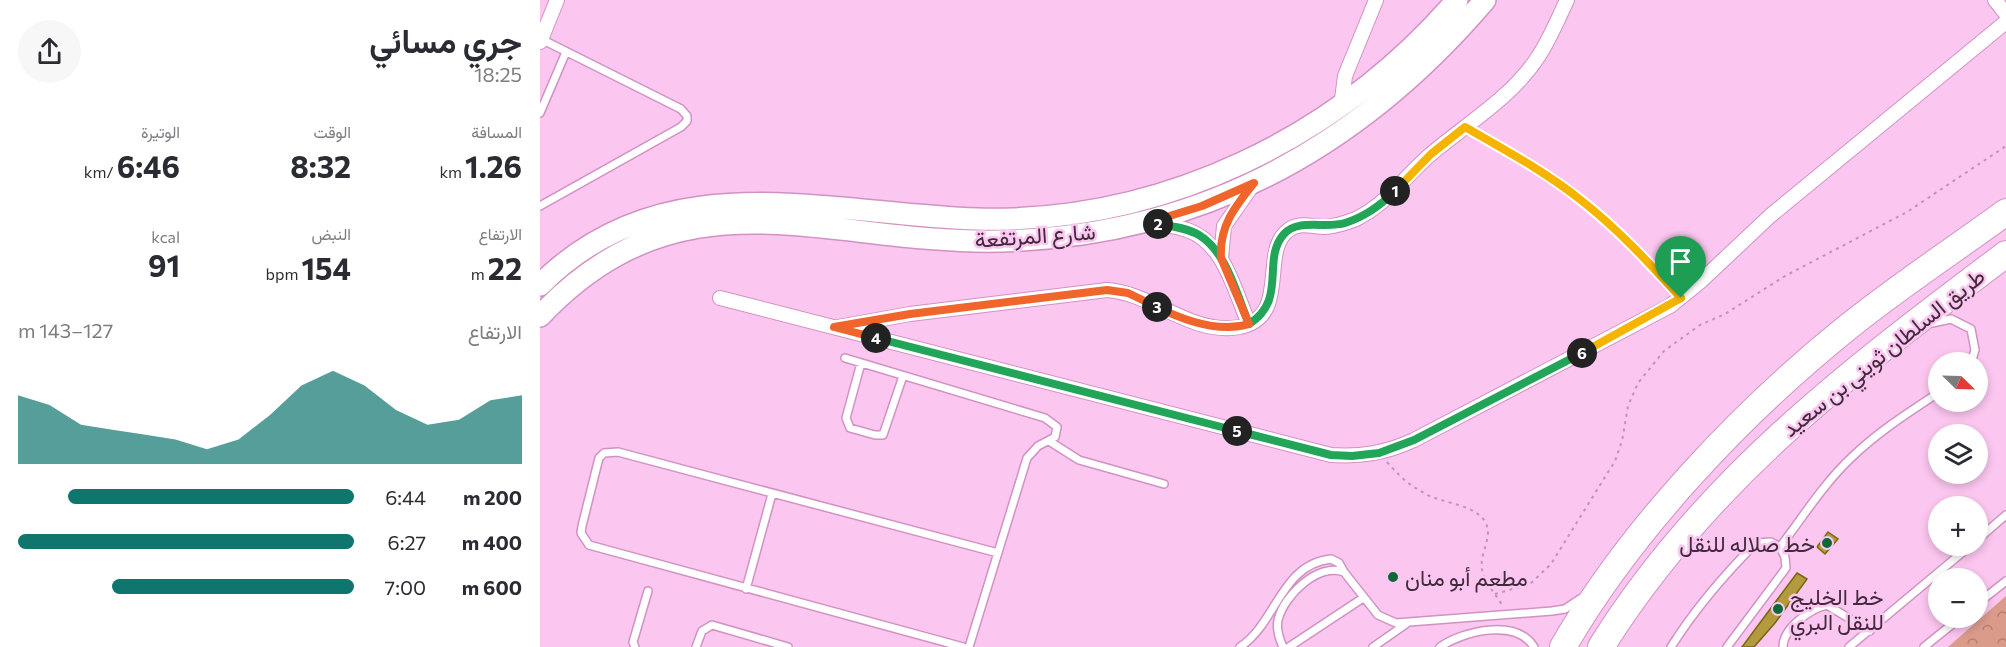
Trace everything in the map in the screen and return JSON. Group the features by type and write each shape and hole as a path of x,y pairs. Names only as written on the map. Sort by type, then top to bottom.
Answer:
{"highway":[{"name":"طريق السلطان ثويني بن سعيد","path":"1563,647 1631,547 1689,477 1758,407 1848,327 2006,212"},
{"name":"طريق السلطان ثويني بن سعيد","path":"1601,647 1648,581 1711,502 1827,392 1882,347 2006,254"}],"main road":[{"name":"شارع المرتفعة","path":"540,285 580,254 620,232 663,215 708,205 777,202 978,219 1053,215 1128,202 1200,182 1230,170 1287,141 1341,107 1412,49 1457,0"},
{"name":"شارع المرتفعة","path":"540,316 578,280 616,255 665,234 723,223 768,222 958,240 1000,241 1082,235 1150,222 1202,206 1254,183 1316,148 1390,96 1425,66 1485,0"}],"street":[{"path":"541,40 557,0"},
{"path":"1341,107 1345,76 1376,0"},
{"path":"834,327 910,314 1107,290 1128,293 1167,312 1196,322 1233,328 1249,324 1261,316 1268,304 1278,244 1288,230 1301,225 1334,226 1367,213 1390,196 1426,159 1510,90 1529,70 1547,43 1567,0"},
{"path":"1995,0 2006,14"},
{"path":"720,298 1331,455 1352,456 1379,453 1414,440 1646,320 1681,298 1752,231 2006,22"},
{"path":"1221,258 1224,226 1254,183"},
{"path":"1150,222 1198,234 1221,258 1249,324"}],"lane":[{"path":"540,206 681,128 687,121 687,116 681,109 541,40"},
{"path":"540,113 566,52"},
{"path":"1882,347 1935,321 1951,320 1971,329 1974,352"},
{"path":"845,358 1054,422 1058,432 1027,458 969,647"},
{"path":"861,363 846,418 850,428 875,435 884,435 903,376"},
{"path":"1780,548 1828,483 1853,457 1903,416 1928,400"},
{"path":"1049,441 1079,460 1164,484"},
{"path":"963,647 589,545 582,533 582,526 599,458 611,451 618,452 998,553"},
{"path":"1240,647 1258,634 1283,591 1304,570 1331,559 1339,563 1363,598 1378,615 1396,623 1552,612 1577,603 1655,502 1689,477"},
{"path":"746,589 771,494"},
{"path":"1988,531 2006,515"},
{"path":"1671,647 1713,589 1756,543 1771,542 1780,548 1786,562 1784,573 1727,647"},
{"path":"1849,647 1958,556"},
{"path":"1283,647 1277,629 1285,603 1301,586 1320,573 1336,569 1344,572"},
{"path":"1988,595 2006,581"},
{"path":"635,647 633,642 648,591"},
{"path":"1289,647 1363,598"},
{"path":"1783,647 1786,635 1797,623 1806,615 1827,605 1838,609 1870,631"},
{"path":"1373,647 1406,624"},
{"path":"696,647 702,631 712,625 788,647"},
{"path":"1924,647 1948,628"},
{"path":"1440,647 1460,635 1485,629 1520,636 1530,641 1534,647"}],"path":[{"path":"1465,127 1525,161 1582,201 1634,247 1681,298"},
{"path":"1495,594 1530,584 1551,564 1615,461 1622,441 1628,406 1638,383 1664,351 1700,325 1725,314 1785,276 1907,212 2006,146"},
{"path":"1379,453 1410,485 1427,495 1478,514 1484,521 1488,531 1481,566 1486,582 1509,615"}],"green space":[{"path":"2006,596 2006,647 1948,647 1970,628 1988,628 1988,612"}],"building":[{"name":"خط صلاله للنقل","path":"1828,532 1838,539 1825,554 1817,547"},
{"path":"1797,573 1807,579 1775,623 1754,647 1742,647"}],"place":[{"name":"خط صلاله للنقل","path":"1827,543"},
{"name":"مطعم أبو منان","path":"1393,577"},
{"name":"خط الخليج للنقل البري","path":"1778,609"}],"route":[{"path":"1681,298 1634,247 1582,201 1525,161 1465,127 1431,154 1390,196 1367,213 1334,226 1301,225 1288,230 1278,244 1268,304 1261,316 1249,324 1221,258 1207,241 1187,230 1150,222 1202,206 1254,183 1228,217 1220,246 1221,258 1249,324 1241,327 1233,328 1196,322 1167,312 1128,293 1107,290 910,314 834,327 1331,455 1352,456 1379,453 1414,440 1646,320 1681,298"}]}
